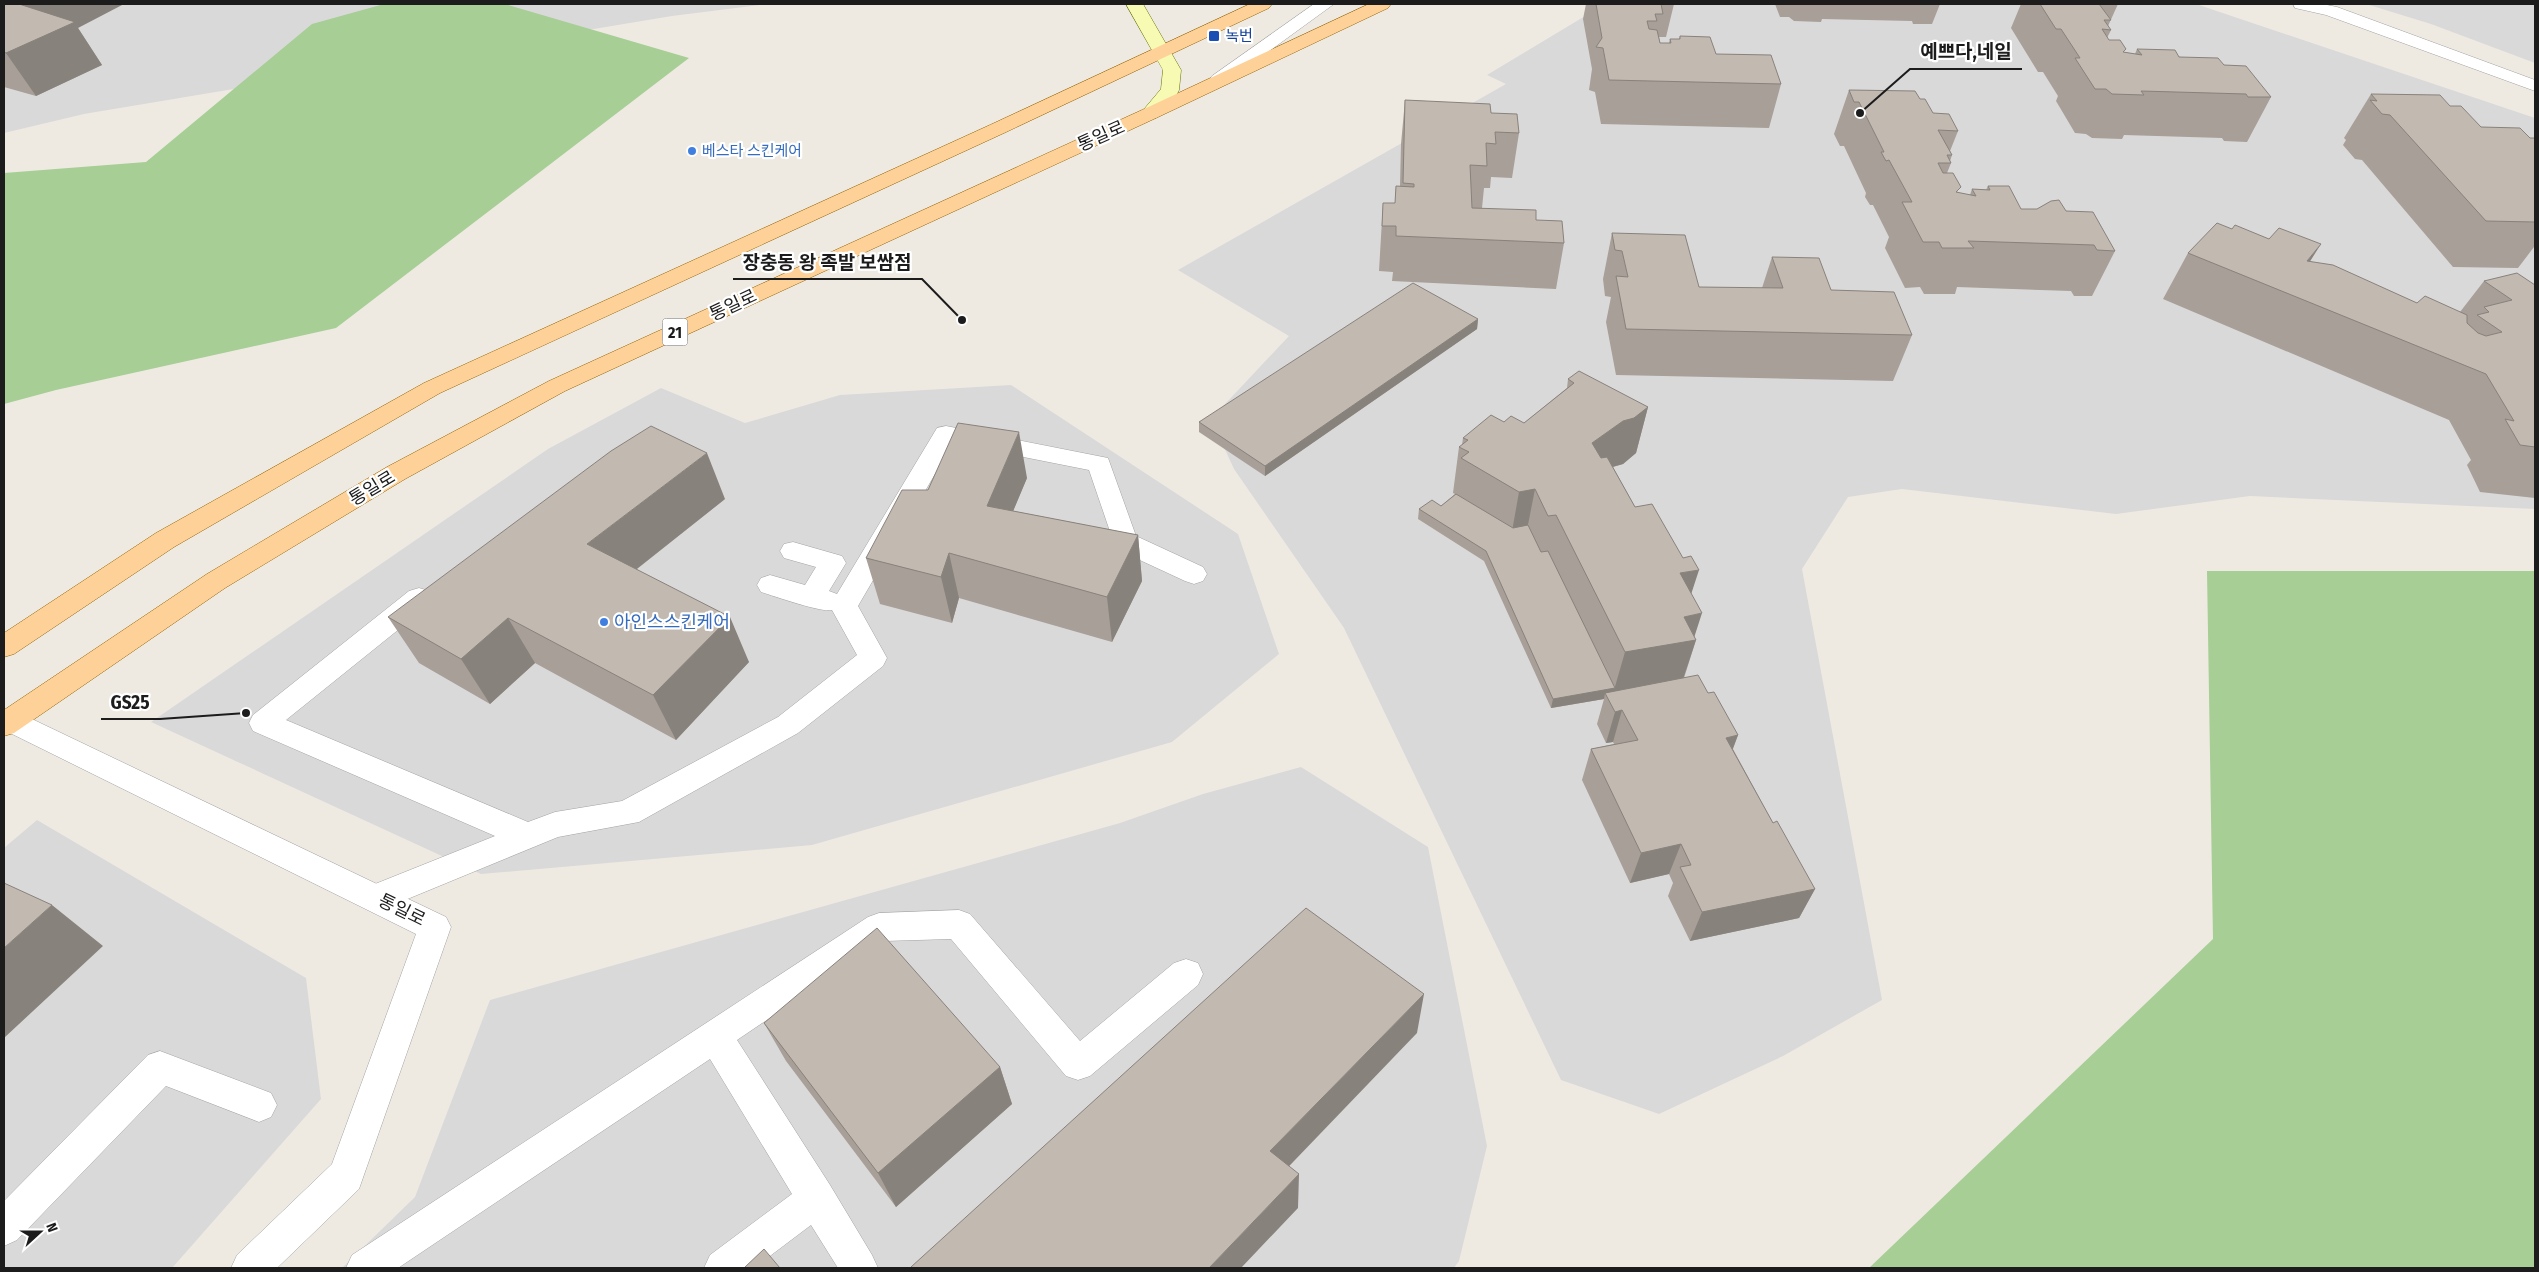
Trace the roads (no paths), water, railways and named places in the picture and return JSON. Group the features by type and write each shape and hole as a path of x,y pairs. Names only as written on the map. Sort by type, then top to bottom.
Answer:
{"main road":[{"path":"1135,4 1172,70 1170,90 1149,114"},
{"path":"4,646 165,540 432,388 1161,53 1263,4"},
{"name":"통일로","path":"7,723 216,581 396,473 557,386 1149,114 1382,4"}],"street":[{"path":"1218,80 1325,4"},
{"path":"2301,4 2331,11 2535,86"},
{"path":"844,606 946,434 1099,464 1125,542 1194,574"},
{"path":"793,551 833,563 811,596"},
{"path":"376,898 555,825 628,813 788,725 874,658 844,606 770,586"},
{"path":"421,596 263,723 528,836"},
{"name":"통일로","path":"7,723 435,927 346,1176 250,1268"},
{"path":"365,1268 879,927 960,924 1078,1064 1186,974"},
{"path":"715,1036 859,1268"},
{"path":"4,1227 160,1067 259,1105"},
{"path":"723,1268 817,1198"}],"place":[{"name":"녹번","path":"1214,36"},
{"name":"예쁘다,네일","path":"1860,113"},
{"name":"베스타 스킨케어","path":"692,151"},
{"name":"장충동 왕 족발 보쌈점","path":"962,320"},
{"name":"아인스스킨케어","path":"604,622"},
{"name":"GS25","path":"246,713"}]}
